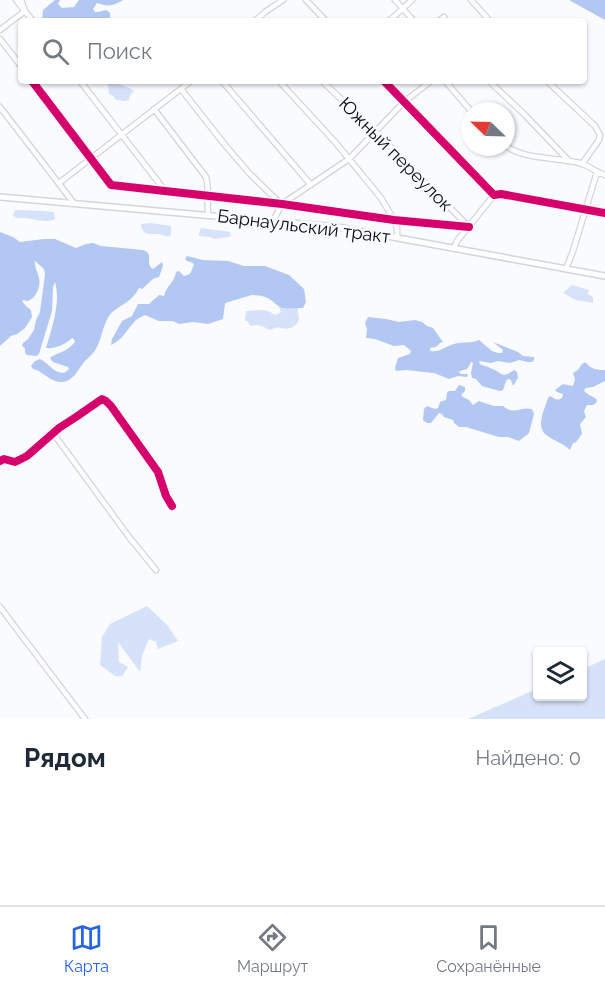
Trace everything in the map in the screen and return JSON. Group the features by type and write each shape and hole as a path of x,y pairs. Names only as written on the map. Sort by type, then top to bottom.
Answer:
{"main road":[{"name":"Барнаульский тракт","path":"0,197 349,228 605,276"}],"street":[{"path":"16,0 31,18"},
{"path":"21,0 25,11"},
{"path":"258,18 283,0"},
{"path":"306,0 323,18"},
{"path":"395,0 412,18"},
{"path":"393,18 412,0"},
{"path":"471,0 487,18"},
{"path":"0,30 25,11"},
{"path":"0,39 18,62"},
{"path":"34,84 111,185 469,227"},
{"path":"82,84 166,192"},
{"path":"59,183 187,84"},
{"path":"225,84 311,185"},
{"path":"282,84 381,198 394,220 397,237"},
{"name":"Южный переулок","path":"325,84 469,227"},
{"path":"387,84 494,195"},
{"path":"273,220 282,204 349,159 404,102 427,84"},
{"path":"448,84 463,102"},
{"path":"492,84 569,161"},
{"path":"550,84 596,126 600,135 582,164"},
{"path":"180,89 231,153 282,204"},
{"path":"0,107 73,202"},
{"path":"154,110 206,177 208,215"},
{"path":"515,150 582,164 605,174"},
{"path":"566,269 597,172"},
{"path":"454,248 457,241 494,195 501,194 605,213"},
{"path":"0,454 2,460 15,462 27,456 59,428 102,399 106,401 158,472 172,506"},
{"path":"53,433 156,570"},
{"path":"0,607 85,719"}],"shaded area":[{"path":"108,84 121,84 134,91 129,100 125,101 116,100 109,94"},
{"path":"15,210 54,212 55,219 43,221 17,218 13,216"},
{"path":"141,224 171,226 171,235 168,237 144,232"},
{"path":"201,228 230,232 231,235 214,239 199,236"},
{"path":"205,282 299,302 298,321 288,329 278,327 269,330 258,325 251,326 248,321 245,321 246,311 264,310 275,315 281,312 273,299 264,295 249,294 226,303 223,310"},
{"path":"572,285 589,290 588,294 593,297 593,303 576,300 563,293"},
{"path":"147,606 167,625 178,641 158,649 156,642 149,639 142,656 140,672 118,642 119,662 128,667 122,676 115,676 100,665 102,637 110,624"},
{"path":"605,659 605,719 468,719 533,691 533,701 587,701 587,667"}],"water":[{"path":"55,0 60,0 58,4 62,8 74,7 79,0 123,0 110,5 97,3 93,9 95,12 108,11 110,18 42,18 43,10"},
{"path":"569,0 605,0 605,20"},
{"path":"0,232 20,242 55,239 76,248 93,243 101,246 143,250 149,255 151,268 153,269 162,262 163,266 159,277 153,279 142,289 139,288 132,298 109,316 96,349 75,374 66,381 58,382 31,366 40,359 60,373 69,369 53,362 50,358 68,349 75,342 74,339 56,347 46,348 56,306 55,282 52,311 39,354 27,355 22,346 34,330 40,312 45,274 44,269 35,261 40,281 38,290 32,299 22,301 31,310 32,317 25,328 0,346"},
{"path":"187,256 203,260 228,261 244,266 265,266 289,275 304,289 306,302 303,308 285,308 267,298 252,295 225,303 223,319 208,324 193,322 179,324 173,321 159,321 145,315 136,320 122,337 111,345 122,321 132,316 138,304 149,304 159,295 164,296 176,272 179,271 184,276 190,274 194,265 185,259"},
{"path":"368,317 399,322 415,320 433,328 443,342 430,348 430,351 440,350 457,343 479,340 492,351 502,353 503,350 493,342 523,356 534,357 534,360 528,362 519,360 510,363 479,361 480,364 504,375 514,370 517,372 518,378 513,386 511,380 508,379 503,390 500,391 482,386 472,378 473,363 471,362 467,369 459,372 468,374 467,377 458,376 449,379 434,373 396,371 398,358 410,354 411,351 404,345 394,346 366,338 365,323"},
{"path":"585,362 594,369 605,370 605,381 584,390 597,400 593,405 587,405 584,411 586,417 580,424 582,434 570,450 544,434 541,419 548,398 550,396 555,399 562,398 563,394 555,390 563,384 573,386 575,379 573,373"},
{"path":"459,385 465,387 461,395 473,405 479,401 514,411 532,409 534,414 529,433 519,441 459,427 453,420 439,413 431,423 423,420 424,409 427,406 438,408 440,402 446,400 447,393 455,391"}],"cycle path":[{"path":"34,84 111,185 469,227"},
{"path":"387,84 494,195 501,194 605,213"},
{"path":"0,461 4,459 15,462 27,456 59,428 102,399 111,406 158,472 172,506"}]}
